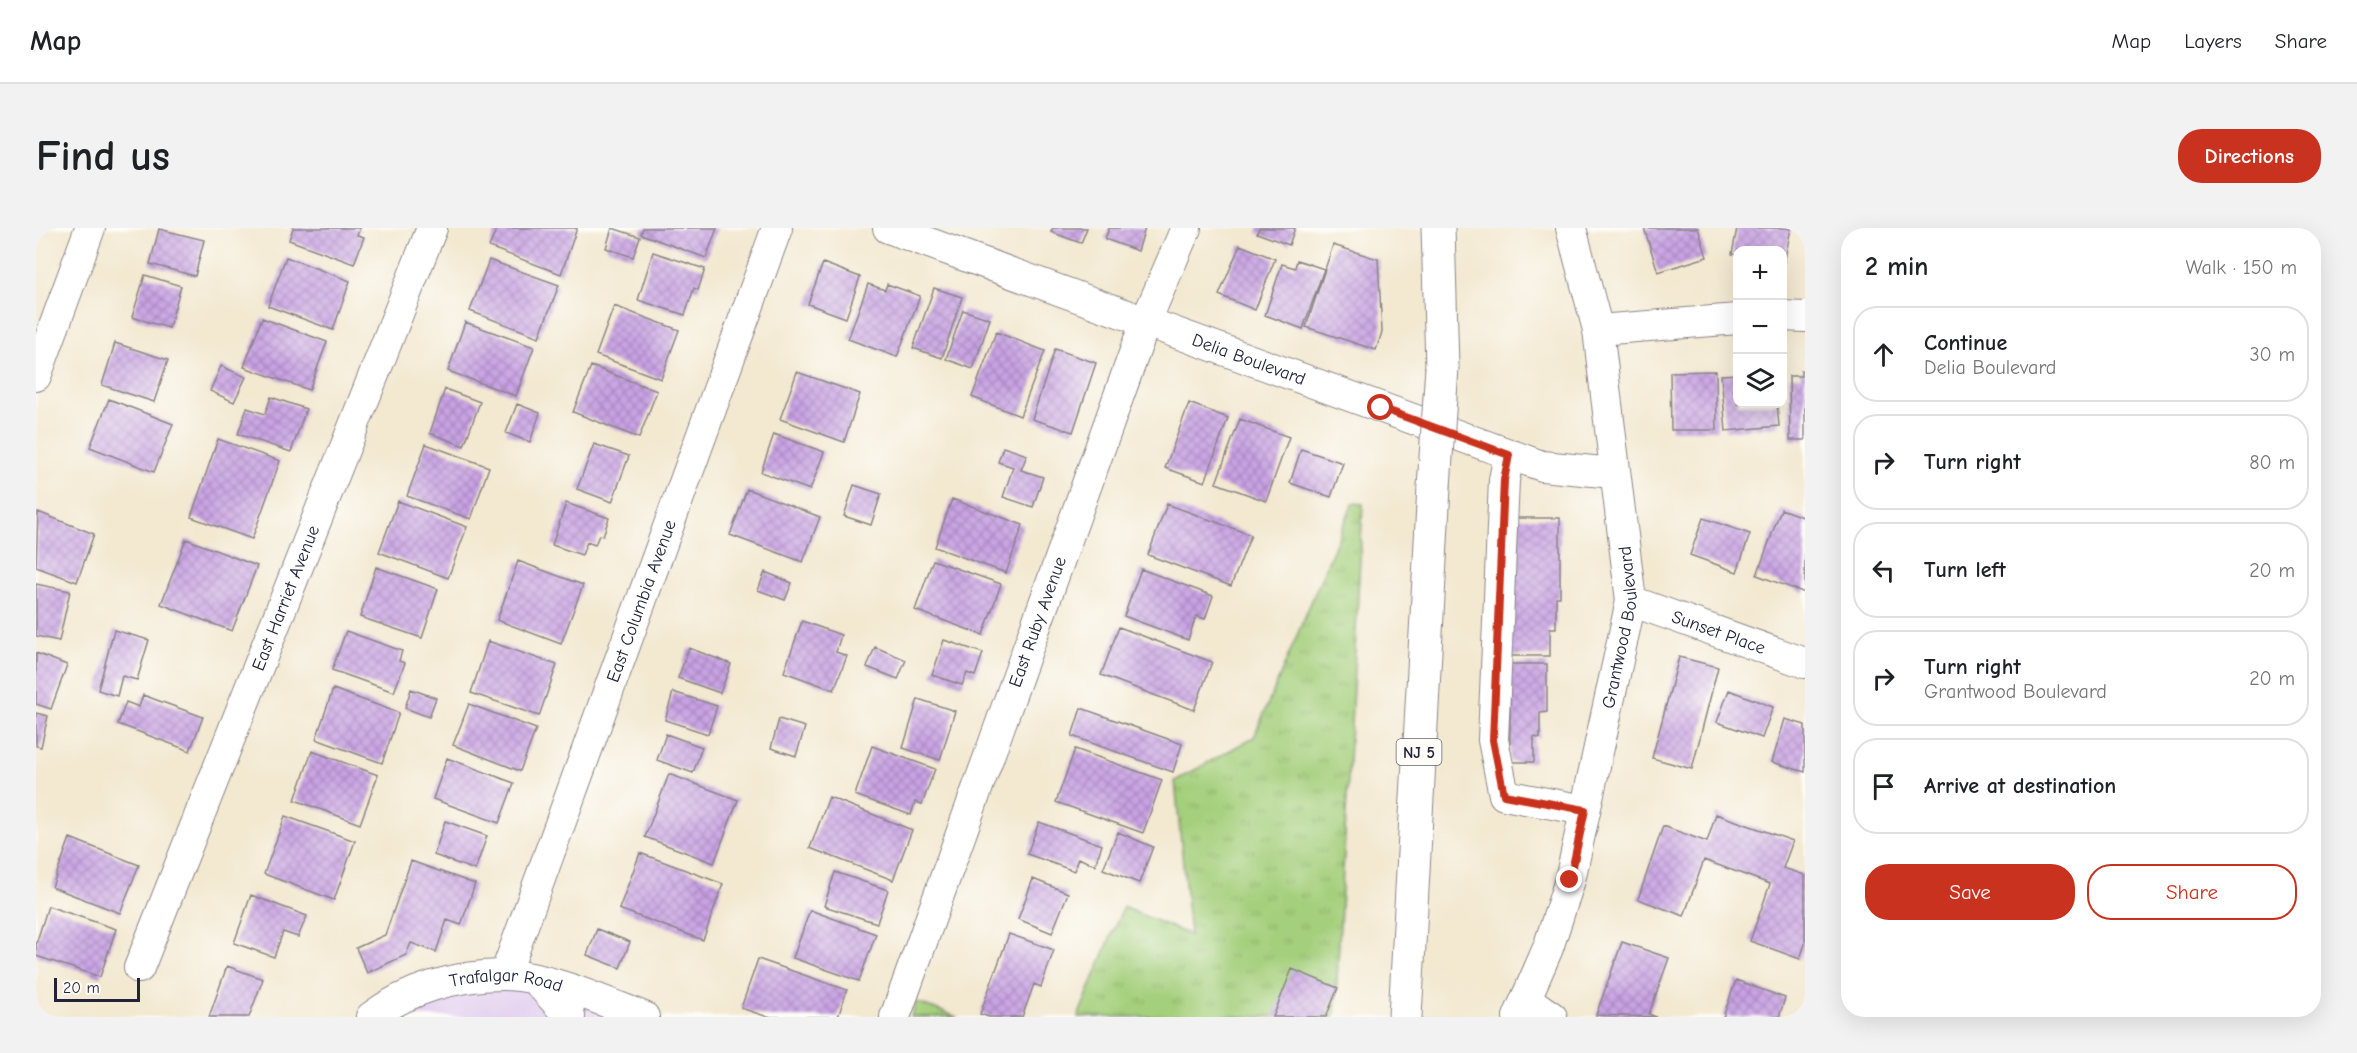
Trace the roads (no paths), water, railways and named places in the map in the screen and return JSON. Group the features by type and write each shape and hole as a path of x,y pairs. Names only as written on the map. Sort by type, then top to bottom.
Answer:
{"main road":[{"name":"NJ 5","path":"1405,1017 1442,367 1438,228"}],"street":[{"path":"36,376 90,228"},
{"name":"East Harriet Avenue","path":"139,968 432,228"},
{"name":"East Columbia Avenue","path":"505,975 777,228"},
{"name":"Delia Boulevard","path":"888,228 1509,455 1542,466 1613,473"},
{"name":"East Ruby Avenue","path":"896,1017 1146,323 1186,228"},
{"name":"Grantwood Boulevard","path":"1522,1008 1548,948 1570,880 1631,601 1613,473 1598,330 1571,228"},
{"path":"1787,316 1805,317"},
{"path":"1598,330 1733,319"},
{"path":"1509,455 1504,480 1493,740 1504,795 1585,810"},
{"name":"Sunset Place","path":"1631,601 1805,663"},
{"name":"Trafalgar Road","path":"371,1017 393,1000 435,985 505,975 560,985 644,1017"},
{"path":"537,981 570,1017"},
{"path":"1522,1008 1552,1017"}]}
